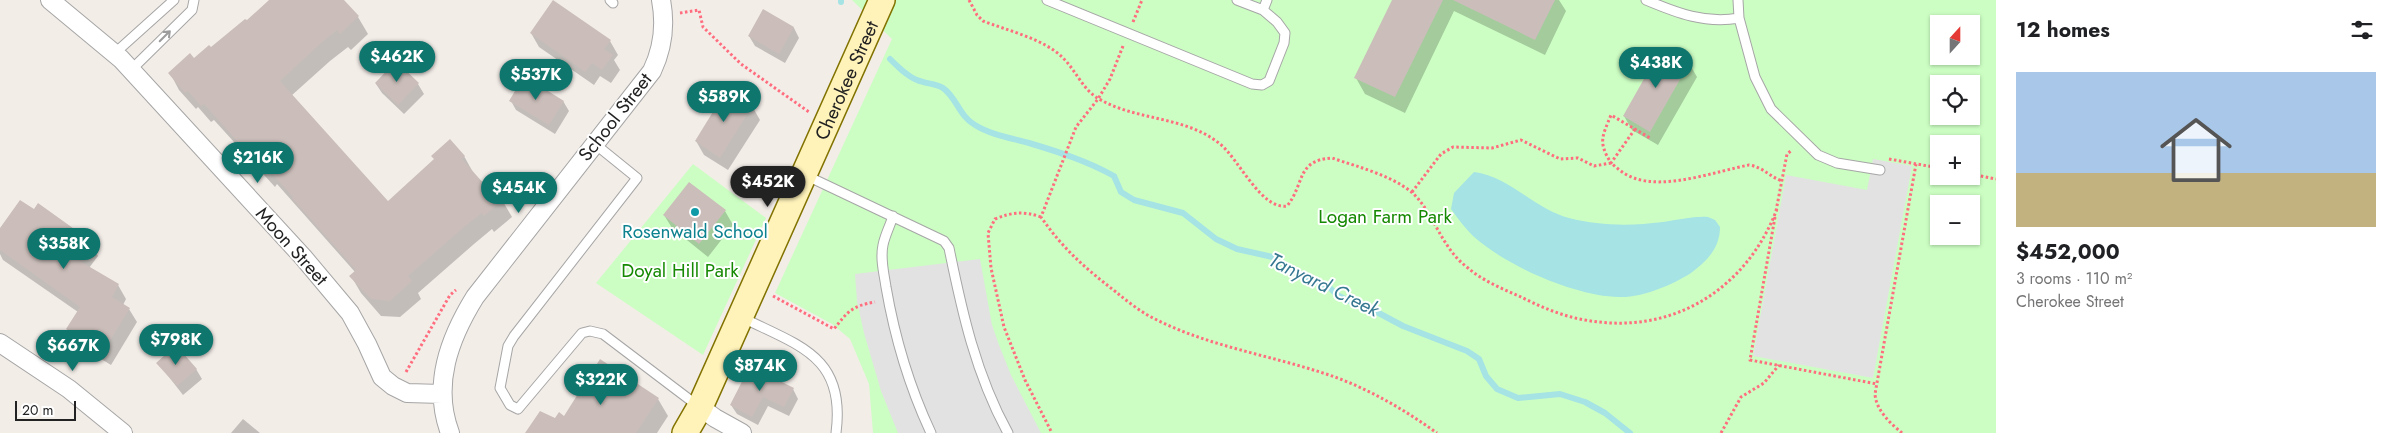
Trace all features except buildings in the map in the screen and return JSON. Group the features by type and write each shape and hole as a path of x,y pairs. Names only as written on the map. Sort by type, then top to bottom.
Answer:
{"street":[{"name":"Moon Street","path":"50,0 115,54 131,70 304,257 350,313 382,377 393,386 407,393 442,394"},
{"name":"School Street","path":"450,433 442,394 444,366 450,343 460,320 475,297 652,71 662,46 664,26 661,0"},
{"name":"Cherokee Street","path":"685,433 700,406 882,0"},
{"path":"0,342 69,388 123,433"},
{"path":"700,406 715,418 742,433"}],"lane":[{"path":"115,54 174,0"},
{"path":"131,70 192,10 194,0"},
{"path":"1048,0 1252,84 1262,85 1268,81 1284,43 1285,33 1277,22 1263,10 1237,0"},
{"path":"1263,10 1267,0"},
{"path":"1646,0 1679,14 1709,20 1739,18"},
{"path":"1738,0 1739,18 1761,92 1780,119 1818,155 1837,163 1880,170"},
{"path":"595,144 637,178 514,336 508,346 500,388 510,405 518,409 582,333 590,331 603,334 700,406"},
{"path":"805,175 944,241 949,248 970,340 982,376 1008,433"},
{"path":"893,216 883,245 882,258 888,300 899,351 916,401 930,433"},
{"path":"740,317 781,336 812,355 826,368 833,381 836,397 836,433"}],"path":[{"path":"968,0 983,21 1052,48 1064,58 1086,89 1098,99 1122,110 1180,124 1203,132 1221,144 1270,203 1279,207 1287,206 1293,198 1302,172 1307,166 1321,159 1332,158 1400,184 1412,192 1420,201 1452,254 1474,272 1506,290 1560,314 1585,320 1616,323 1642,321 1678,312 1705,300 1727,284 1750,259 1767,234 1777,209"},
{"path":"1041,218 1071,139 1081,120 1098,99 1110,79 1142,0"},
{"path":"686,12 699,10 703,28 741,64 814,115"},
{"path":"1650,138 1611,115 1601,138 1602,146 1611,163 1634,178 1648,181 1680,179 1749,165 1760,168 1775,179 1782,181"},
{"path":"1412,192 1442,154 1453,147 1492,148 1522,140 1560,159 1578,158 1594,166 1611,163 1635,129"},
{"path":"1788,154 1750,360 1877,384"},
{"path":"1902,433 1877,405 1875,394 1916,164 1930,166"},
{"path":"1980,176 1996,179"},
{"path":"1052,433 1025,380 1004,327 991,268 988,233 995,219 1009,213 1020,212 1041,218 1059,243 1080,264 1156,320 1230,347 1325,373 1395,406 1437,433"},
{"path":"406,373 450,295 456,290"},
{"path":"768,293 834,329 847,312 858,305 888,300"},
{"path":"1721,433 1741,398 1764,383 1779,365"}],"green space":[{"name":"Logan Farm Park","path":"852,0 1996,0 1996,433 873,433 869,384 850,339 832,324 775,293 892,39"},
{"name":"Doyal Hill Park","path":"693,164 766,218 703,355 596,283"}],"shaded area":[{"path":"1873,159 1912,166 1873,378 1753,356 1786,175 1867,190"},
{"path":"980,259 992,325 999,345 1011,375 1041,433 898,433 881,391 864,333 857,301 855,274"}],"water":[{"path":"1474,172 1499,180 1556,214 1581,221 1628,225 1708,217 1715,220 1720,227 1718,241 1707,259 1691,273 1656,290 1628,297 1601,295 1582,291 1562,285 1522,268 1487,247 1467,230 1451,209 1454,193"}],"waterway":[{"name":"Tanyard Creek","path":"890,59 913,78 943,88 952,97 965,117 981,128 994,134 1073,157 1094,166 1114,176 1121,192 1134,200 1183,213 1216,239 1237,249 1277,258 1290,269 1329,287 1337,295 1349,301 1358,302 1403,326 1467,351 1479,359 1486,376 1497,389 1518,398 1560,394 1585,402 1605,413 1630,433"}],"place":[{"name":"Rosenwald School","path":"695,212"}]}
